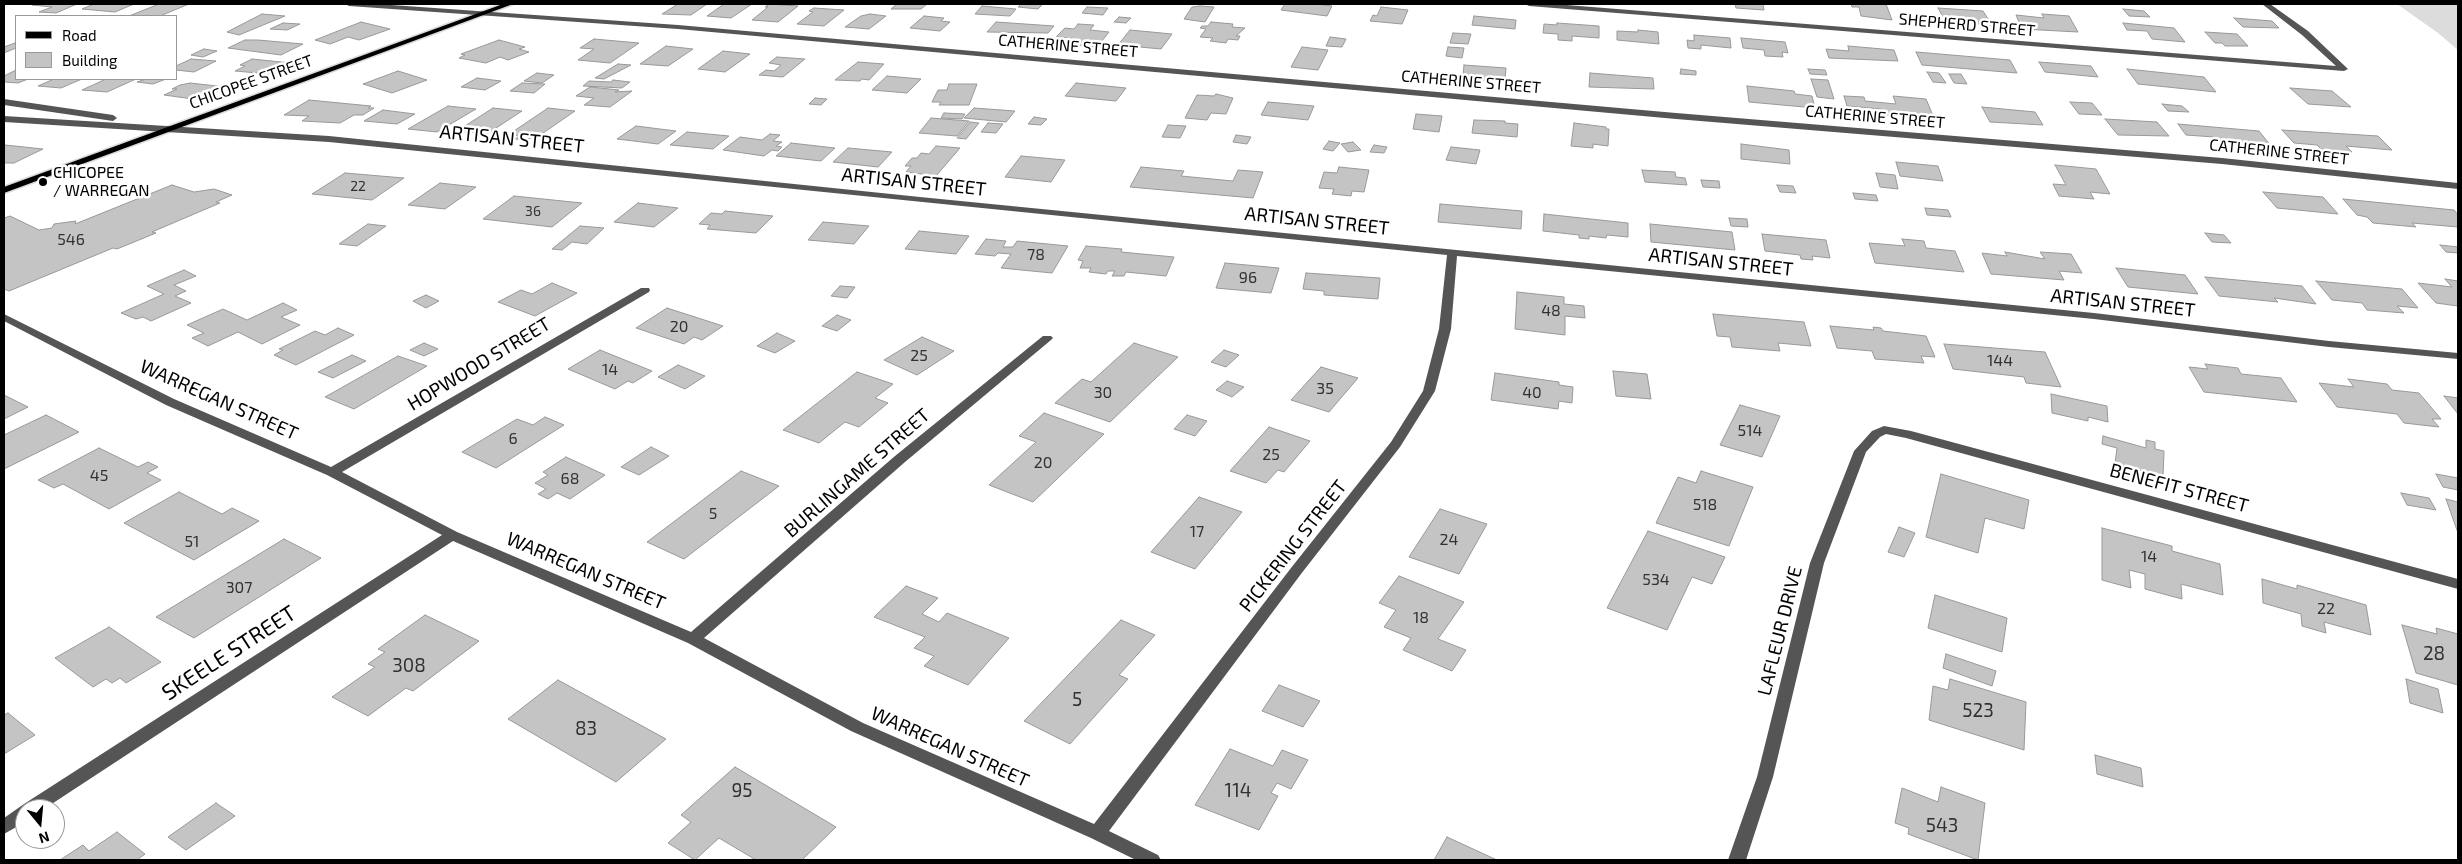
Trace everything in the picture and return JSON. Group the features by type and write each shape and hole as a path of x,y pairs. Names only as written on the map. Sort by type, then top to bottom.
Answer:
{"main road":[{"name":"CHICOPEE STREET","path":"4,190 509,4"}],"street":[{"name":"CATHERINE STREET","path":"349,4 852,42 1676,116 2222,162 2458,186"},
{"name":"SHEPHERD STREET","path":"1529,4 2344,69 2305,33 2266,4"},
{"path":"4,102 173,128"},
{"path":"4,119 173,128"},
{"name":"ARTISAN STREET","path":"173,128 329,138 2458,356"},
{"name":"PICKERING STREET","path":"1097,833 1296,571 1396,444 1429,391 1444,329 1452,252"},
{"name":"HOPWOOD STREET","path":"332,472 645,290"},
{"name":"WARREGAN STREET","path":"4,317 170,402 332,472 452,535 693,640 857,727 1097,833 1152,860"},
{"name":"BURLINGAME STREET","path":"693,640 900,459 1047,338"},
{"name":"LAFLEUR DRIVE","path":"1737,860 1764,777 1817,563 1860,451 1876,434 1884,430 1890,431"},
{"name":"BENEFIT STREET","path":"1890,431 2190,510 2458,584"},
{"name":"SKEELE STREET","path":"45,799 452,535"},
{"path":"4,827 15,819"}],"shaded area":[{"path":"2397,4 2458,4 2458,50 2438,33"}],"building":[{"path":"77,4 56,13 39,12 52,7 32,5"},
{"path":"94,4 134,4 115,12 82,9"},
{"path":"159,4 189,4 162,15 132,15"},
{"path":"678,4 707,4 691,15 662,14"},
{"path":"724,4 752,4 731,18 707,16"},
{"path":"769,4 798,6 778,22 752,20"},
{"path":"897,4 927,4 921,9 891,9"},
{"path":"1021,4 1043,4 1038,9 1018,7"},
{"path":"1285,4 1332,6 1327,16 1281,10"},
{"path":"1735,4 1763,4 1764,10 1736,8"},
{"path":"1851,4 1886,4 1892,20 1861,16 1859,7 1852,7"},
{"path":"982,6 1016,9 1010,16 975,14"},
{"path":"1087,7 1108,8 1103,15 1082,13"},
{"path":"1192,7 1214,7 1205,22 1184,19"},
{"path":"1381,7 1408,10 1402,24 1370,21 1373,15 1377,16"},
{"path":"814,8 844,10 824,26 797,24 813,12 809,11"},
{"path":"1938,8 1983,11 1992,25 1970,23 1967,18 1943,17"},
{"path":"2123,9 2144,11 2150,17 2129,16"},
{"path":"262,14 285,16 239,35 227,32"},
{"path":"870,14 886,16 869,29 845,27 861,16"},
{"path":"2042,14 2069,16 2078,32 2022,29 2016,15 2044,18"},
{"path":"924,16 944,18 941,21 950,22 940,31 910,28"},
{"path":"1474,16 1516,20 1515,29 1472,25"},
{"path":"1119,17 1131,18 1126,23 1114,22"},
{"path":"2234,18 2272,21 2279,28 2243,27"},
{"path":"361,22 390,29 359,40 348,37 330,44 315,40"},
{"path":"996,22 1054,26 1048,33 987,32"},
{"path":"1211,22 1233,24 1232,27 1245,28 1236,36 1240,36 1238,40 1228,39 1226,43 1210,41 1213,38 1200,37 1206,29 1200,28 1208,26"},
{"path":"283,23 300,24 287,30 270,29"},
{"path":"1557,23 1599,26 1599,38 1572,36 1572,41 1558,40 1558,34 1543,33 1544,24 1557,25"},
{"path":"2123,23 2174,28 2185,42 2152,39 2147,31 2127,30"},
{"path":"1078,24 1094,25 1090,30 1109,32 1097,47 1063,44 1068,38 1056,37 1065,28 1074,29"},
{"path":"1130,30 1172,34 1161,49 1118,45"},
{"path":"1638,30 1658,32 1659,44 1617,40 1617,31 1638,32"},
{"path":"2205,32 2237,34 2248,46 2225,46 2222,43 2215,43"},
{"path":"1453,33 1471,34 1468,44 1450,43"},
{"path":"1694,35 1730,38 1731,48 1701,45 1701,49 1688,48 1687,40 1694,41"},
{"path":"1330,37 1346,39 1342,47 1326,46"},
{"path":"1741,38 1785,42 1788,53 1782,52 1783,57 1765,56 1764,50 1743,48"},
{"path":"594,39 639,43 610,63 578,60 594,49 580,48"},
{"path":"245,40 303,44 281,55 228,48"},
{"path":"499,40 525,47 519,49 529,52 508,60 500,57 486,63 459,58 465,55 461,54"},
{"path":"15,43 15,48 4,53 4,47"},
{"path":"666,46 693,49 668,66 640,64"},
{"path":"1848,46 1894,50 1898,61 1829,58 1826,49 1849,51"},
{"path":"1302,47 1328,50 1318,70 1291,67"},
{"path":"1448,47 1464,48 1462,58 1446,56"},
{"path":"204,49 217,51 203,57 191,55"},
{"path":"723,51 750,54 725,72 698,69"},
{"path":"1916,52 2010,60 2017,73 1922,65"},
{"path":"777,57 805,59 783,77 759,75 766,70 774,71 781,65 769,63"},
{"path":"191,59 216,61 194,72 178,70 178,65"},
{"path":"252,59 291,63 269,74 235,71 245,66 240,65"},
{"path":"858,62 884,64 869,80 835,80"},
{"path":"2039,62 2091,66 2098,77 2045,72"},
{"path":"618,64 631,65 604,79 595,78"},
{"path":"1464,65 1506,68 1505,80 1483,80 1483,78 1463,76"},
{"path":"1681,69 1696,71 1696,75 1680,74"},
{"path":"1808,69 1825,70 1827,75 1810,74"},
{"path":"2127,69 2204,77 2216,92 2138,84"},
{"path":"15,70 15,80 26,80 18,83 4,82 4,76"},
{"path":"398,71 427,80 392,93 363,84"},
{"path":"1927,72 1939,73 1946,83 1933,82"},
{"path":"537,73 554,75 542,83 524,81"},
{"path":"1590,73 1653,78 1654,89 1589,87"},
{"path":"1949,74 1961,74 1967,84 1954,83"},
{"path":"887,76 921,79 907,93 872,90"},
{"path":"477,78 501,81 485,90 461,87"},
{"path":"1811,79 1828,80 1834,99 1817,97"},
{"path":"52,80 80,80 61,88 38,86"},
{"path":"104,80 134,80 107,92 82,90"},
{"path":"143,80 163,80 153,84 137,82"},
{"path":"613,80 630,82 622,88 583,86 589,81 611,82"},
{"path":"190,83 226,87 200,100 164,95 177,89 172,89 180,85"},
{"path":"522,83 545,84 534,93 510,91"},
{"path":"1076,83 1126,88 1116,101 1065,96"},
{"path":"949,84 977,84 969,105 939,105 941,102 932,102 938,90 947,90"},
{"path":"1747,86 1794,91 1795,94 1812,96 1815,108 1749,102"},
{"path":"590,87 619,90 615,92 632,91 610,107 584,105 594,98 576,96"},
{"path":"2290,88 2332,91 2351,107 2308,104"},
{"path":"1216,94 1233,98 1226,114 1211,113 1207,120 1185,118 1197,95 1214,96"},
{"path":"1844,96 1864,97 1865,101 1896,104 1893,96 1926,99 1934,118 1883,115 1881,109 1847,106"},
{"path":"815,98 827,99 821,105 809,104"},
{"path":"309,100 371,106 368,108 374,108 363,115 354,115 340,123 302,121 309,116 284,115"},
{"path":"1268,102 1314,106 1308,120 1261,115"},
{"path":"2070,102 2092,103 2102,115 2079,114"},
{"path":"2162,104 2182,106 2189,112 2168,111"},
{"path":"448,106 476,109 437,132 408,129"},
{"path":"1982,107 2035,112 2043,125 1990,122"},
{"path":"493,108 522,111 487,134 457,131"},
{"path":"548,108 575,111 536,138 532,137 527,140 515,139 520,136 508,135"},
{"path":"974,108 1015,111 1006,122 964,118"},
{"path":"383,110 415,114 397,124 364,121"},
{"path":"944,113 965,114 962,119 941,118"},
{"path":"1416,114 1442,116 1439,132 1413,129"},
{"path":"1034,117 1047,119 1041,125 1028,124"},
{"path":"931,118 969,121 957,136 919,133"},
{"path":"2105,119 2157,122 2169,136 2118,135"},
{"path":"1474,120 1505,121 1505,123 1518,124 1517,137 1472,133"},
{"path":"970,122 979,123 966,139 957,138"},
{"path":"988,123 1003,124 996,133 981,132"},
{"path":"1574,123 1609,129 1608,146 1593,144 1593,148 1571,146"},
{"path":"2178,124 2259,131 2271,146 2217,141 2214,137 2186,135"},
{"path":"1168,125 1186,126 1180,138 1162,137"},
{"path":"636,126 676,131 658,144 617,139"},
{"path":"2282,130 2378,136 2392,150 2346,146 2352,152 2321,149 2317,145 2294,143"},
{"path":"687,132 729,136 713,149 670,145"},
{"path":"770,134 780,135 773,141 782,142 776,146 782,147 778,151 772,150 764,156 723,150 740,137 762,140"},
{"path":"1236,135 1251,137 1247,144 1233,142"},
{"path":"1329,141 1340,143 1333,151 1323,149"},
{"path":"1353,142 1361,150 1348,152 1341,144"},
{"path":"791,143 835,148 821,161 776,156"},
{"path":"1741,144 1789,150 1790,164 1741,159"},
{"path":"4,145 43,149 14,163 4,163"},
{"path":"1374,145 1387,147 1384,153 1370,152"},
{"path":"936,146 960,148 936,176 906,172 911,166 905,166 912,158 917,158 921,153 929,154"},
{"path":"1451,147 1480,150 1476,164 1446,160"},
{"path":"848,148 892,152 878,167 833,162"},
{"path":"1021,156 1065,160 1051,182 1005,177"},
{"path":"1896,162 1938,166 1943,181 1900,176"},
{"path":"2055,165 2096,169 2110,194 2090,192 2094,199 2059,196 2053,184 2066,185"},
{"path":"1141,167 1184,171 1181,176 1233,181 1238,170 1263,172 1253,198 1130,187"},
{"path":"1339,167 1369,170 1364,192 1352,191 1351,196 1332,194 1334,189 1319,188 1324,172 1337,173"},
{"path":"1642,170 1675,172 1676,177 1685,178 1687,185 1645,182"},
{"path":"345,173 404,178 372,200 312,194"},
{"path":"1876,173 1895,175 1898,189 1880,187"},
{"path":"1701,180 1719,181 1720,188 1703,187"},
{"path":"440,183 476,187 445,209 408,205"},
{"path":"172,185 194,192 214,189 232,195 216,202 220,203 152,232 156,233 117,249 113,248 9,291 4,289 4,218 10,216 39,230 52,228 54,224 76,221 75,224"},
{"path":"1777,185 1793,186 1796,193 1780,192"},
{"path":"2263,192 2323,197 2338,214 2277,208"},
{"path":"1853,193 1876,195 1878,201 1855,199"},
{"path":"514,196 582,203 552,227 483,219"},
{"path":"2343,199 2454,210 2458,215 2458,227 2412,223 2416,227 2373,223 2367,217 2357,215"},
{"path":"638,203 678,208 654,227 614,222"},
{"path":"1440,204 1522,211 1521,229 1438,222"},
{"path":"1925,208 1948,210 1951,217 1927,215"},
{"path":"725,211 773,216 756,233 707,229 710,225 699,224 711,213 722,214"},
{"path":"1544,214 1628,223 1628,237 1607,235 1606,238 1589,236 1589,239 1579,238 1579,235 1543,231"},
{"path":"1729,218 1747,219 1748,227 1731,226"},
{"path":"823,222 869,226 854,244 808,240"},
{"path":"368,224 386,226 357,246 339,244"},
{"path":"1650,224 1732,232 1735,250 1651,242"},
{"path":"580,226 604,228 587,244 572,242 562,250 552,249"},
{"path":"919,231 969,236 956,254 905,249"},
{"path":"2205,233 2224,235 2231,243 2212,242"},
{"path":"1762,234 1826,240 1830,258 1812,256 1813,260 1801,259 1800,255 1765,251"},
{"path":"986,239 1006,241 1003,247 1013,247 1017,241 1068,246 1052,273 1001,268 1011,254 998,253 995,256 975,254"},
{"path":"1902,239 1924,241 1926,248 1955,251 1964,272 1875,263 1869,243 1905,246"},
{"path":"2440,245 2458,247 2458,253 2446,252"},
{"path":"1086,246 1122,249 1121,252 1174,257 1166,276 1126,272 1124,276 1112,276 1115,271 1108,271 1106,274 1089,272 1091,268 1080,268 1083,261 1078,260"},
{"path":"2005,252 2045,259 2040,252 2071,254 2082,273 2059,271 2064,280 1991,274 1982,253 2007,256"},
{"path":"1225,263 1279,268 1271,293 1216,288"},
{"path":"2116,268 2185,275 2198,294 2128,287"},
{"path":"184,270 196,276 174,285 186,291 175,296 191,303 151,321 143,317 136,319 121,313 164,294 147,286"},
{"path":"1306,273 1380,278 1378,299 1324,295 1324,291 1303,289"},
{"path":"2205,277 2302,286 2316,304 2274,298 2278,302 2219,296"},
{"path":"2445,279 2458,281 2458,306 2436,303 2418,283 2452,287"},
{"path":"2316,281 2402,289 2418,308 2397,306 2404,313 2367,310 2362,303 2332,300"},
{"path":"552,283 577,293 535,316 498,302 521,290 532,294"},
{"path":"840,286 855,287 847,298 831,296"},
{"path":"1517,292 1564,297 1564,304 1584,306 1585,318 1565,316 1565,335 1515,329"},
{"path":"426,295 439,301 426,308 413,301"},
{"path":"283,303 297,310 281,317 300,325 262,344 238,332 208,346 192,338 204,333 187,325 223,309 247,320"},
{"path":"667,308 723,326 702,340 694,337 684,344 636,328"},
{"path":"1713,314 1804,322 1811,346 1778,343 1780,351 1732,347 1730,337 1717,336"},
{"path":"837,315 851,320 837,331 822,326"},
{"path":"1830,326 1874,330 1873,327 1881,328 1883,331 1926,336 1935,357 1921,356 1924,363 1875,359 1872,351 1837,348"},
{"path":"338,328 354,335 296,365 274,355 283,350 279,349 315,331 325,335"},
{"path":"777,333 795,341 775,353 757,346"},
{"path":"922,337 954,351 917,375 884,360"},
{"path":"424,343 438,349 424,356 410,350"},
{"path":"1134,343 1178,357 1110,422 1055,403 1082,379 1091,382"},
{"path":"1944,344 2045,352 2061,387 2026,383 2024,377 1953,369"},
{"path":"600,350 652,371 633,383 628,381 615,389 568,369"},
{"path":"1224,350 1239,355 1226,367 1211,362"},
{"path":"352,355 366,361 333,378 318,372"},
{"path":"398,356 427,366 354,409 325,397"},
{"path":"2205,364 2238,368 2241,374 2281,378 2297,402 2204,392 2189,367 2208,369"},
{"path":"678,365 705,376 685,389 658,377"},
{"path":"1321,367 1358,378 1329,412 1291,400"},
{"path":"1613,371 1647,374 1651,399 1616,396"},
{"path":"857,372 893,384 875,398 888,403 859,427 845,422 819,443 783,430"},
{"path":"1495,373 1559,382 1559,385 1573,387 1572,403 1559,401 1558,409 1491,400"},
{"path":"2348,379 2387,384 2392,390 2419,393 2441,419 2432,419 2439,427 2404,423 2397,414 2337,407 2319,383 2354,387"},
{"path":"1227,381 1244,387 1232,397 1216,390"},
{"path":"2051,394 2107,406 2108,422 2088,417 2088,421 2052,413"},
{"path":"4,395 28,407 4,419"},
{"path":"2444,396 2458,398 2458,414"},
{"path":"1740,405 1780,416 1762,457 1720,445"},
{"path":"1044,413 1104,434 1033,502 989,485 1036,442 1019,436"},
{"path":"46,415 79,432 4,469 4,435"},
{"path":"1187,415 1207,421 1195,436 1174,429"},
{"path":"545,417 564,425 496,468 462,452 517,419 533,425"},
{"path":"1269,427 1310,441 1284,472 1278,470 1266,483 1230,471"},
{"path":"2103,436 2146,448 2146,440 2155,442 2155,449 2164,451 2163,477 2115,464 2117,448 2102,444"},
{"path":"651,447 669,456 639,475 621,467"},
{"path":"99,448 138,467 148,462 158,467 147,473 161,480 109,509 63,484 54,488 38,480"},
{"path":"566,457 605,475 570,499 557,493 548,499 538,494 546,489 535,483 548,475 543,472"},
{"path":"741,471 779,486 684,559 647,542"},
{"path":"1701,471 1753,487 1729,546 1656,523 1678,477 1696,483"},
{"path":"1941,474 2029,500 2024,529 1985,518 1978,553 1926,537"},
{"path":"2436,474 2458,478 2458,490 2443,487"},
{"path":"179,492 222,514 232,508 259,521 194,560 124,523"},
{"path":"2401,493 2429,498 2436,510 2407,505"},
{"path":"1199,497 1242,512 1195,569 1151,552"},
{"path":"2446,499 2458,502 2458,533"},
{"path":"1440,509 1487,524 1459,574 1409,557"},
{"path":"1899,527 1915,533 1904,557 1888,552"},
{"path":"2102,528 2172,546 2172,551 2220,564 2223,595 2181,584 2182,599 2145,589 2145,574 2129,570 2131,588 2102,580"},
{"path":"1648,531 1725,557 1712,584 1692,577 1667,630 1607,608"},
{"path":"284,539 321,558 194,638 156,617"},
{"path":"1399,576 1464,602 1438,639 1466,650 1452,671 1403,650 1411,638 1384,627 1396,610 1379,603"},
{"path":"2262,579 2297,589 2297,585 2366,605 2371,635 2324,622 2326,633 2302,626 2301,614 2263,603"},
{"path":"906,586 938,598 922,614 939,622 947,613 1009,638 968,685 924,666 934,656 914,648 925,637 874,617"},
{"path":"1935,595 2007,618 2002,652 1928,628"},
{"path":"425,615 479,641 413,691 406,688 368,716 332,697 375,667 368,664 385,652 378,649"},
{"path":"1121,620 1155,635 1119,675 1128,679 1070,744 1024,721"},
{"path":"2402,625 2437,634 2436,628 2458,634 2458,685 2416,673"},
{"path":"109,627 161,662 126,683 120,678 112,683 106,679 93,687 55,658"},
{"path":"1946,654 1996,671 1992,686 1943,668"},
{"path":"1950,679 2026,702 2024,750 1929,720 1933,686 1948,690"},
{"path":"2406,679 2438,689 2443,713 2410,703"},
{"path":"558,680 666,739 616,782 508,719"},
{"path":"1279,685 1320,701 1303,727 1262,711"},
{"path":"8,713 35,735 4,754 4,715"},
{"path":"1230,749 1273,766 1282,750 1308,760 1291,789 1277,783 1271,793 1278,796 1259,830 1195,805"},
{"path":"2095,755 2141,768 2143,787 2097,774"},
{"path":"735,767 836,827 802,860 756,860 719,838 695,860 668,843 691,822 681,815"},
{"path":"1941,787 1985,803 1978,860 1908,834 1909,828 1895,823 1902,788 1938,802"},
{"path":"216,803 235,816 186,850 168,837"},
{"path":"117,832 145,854 137,860 60,860 83,845 89,851"},
{"path":"1447,837 1497,860 1434,860"}],"place":[{"name":"CHICOPEE / WARREGAN","path":"43,182"}]}
